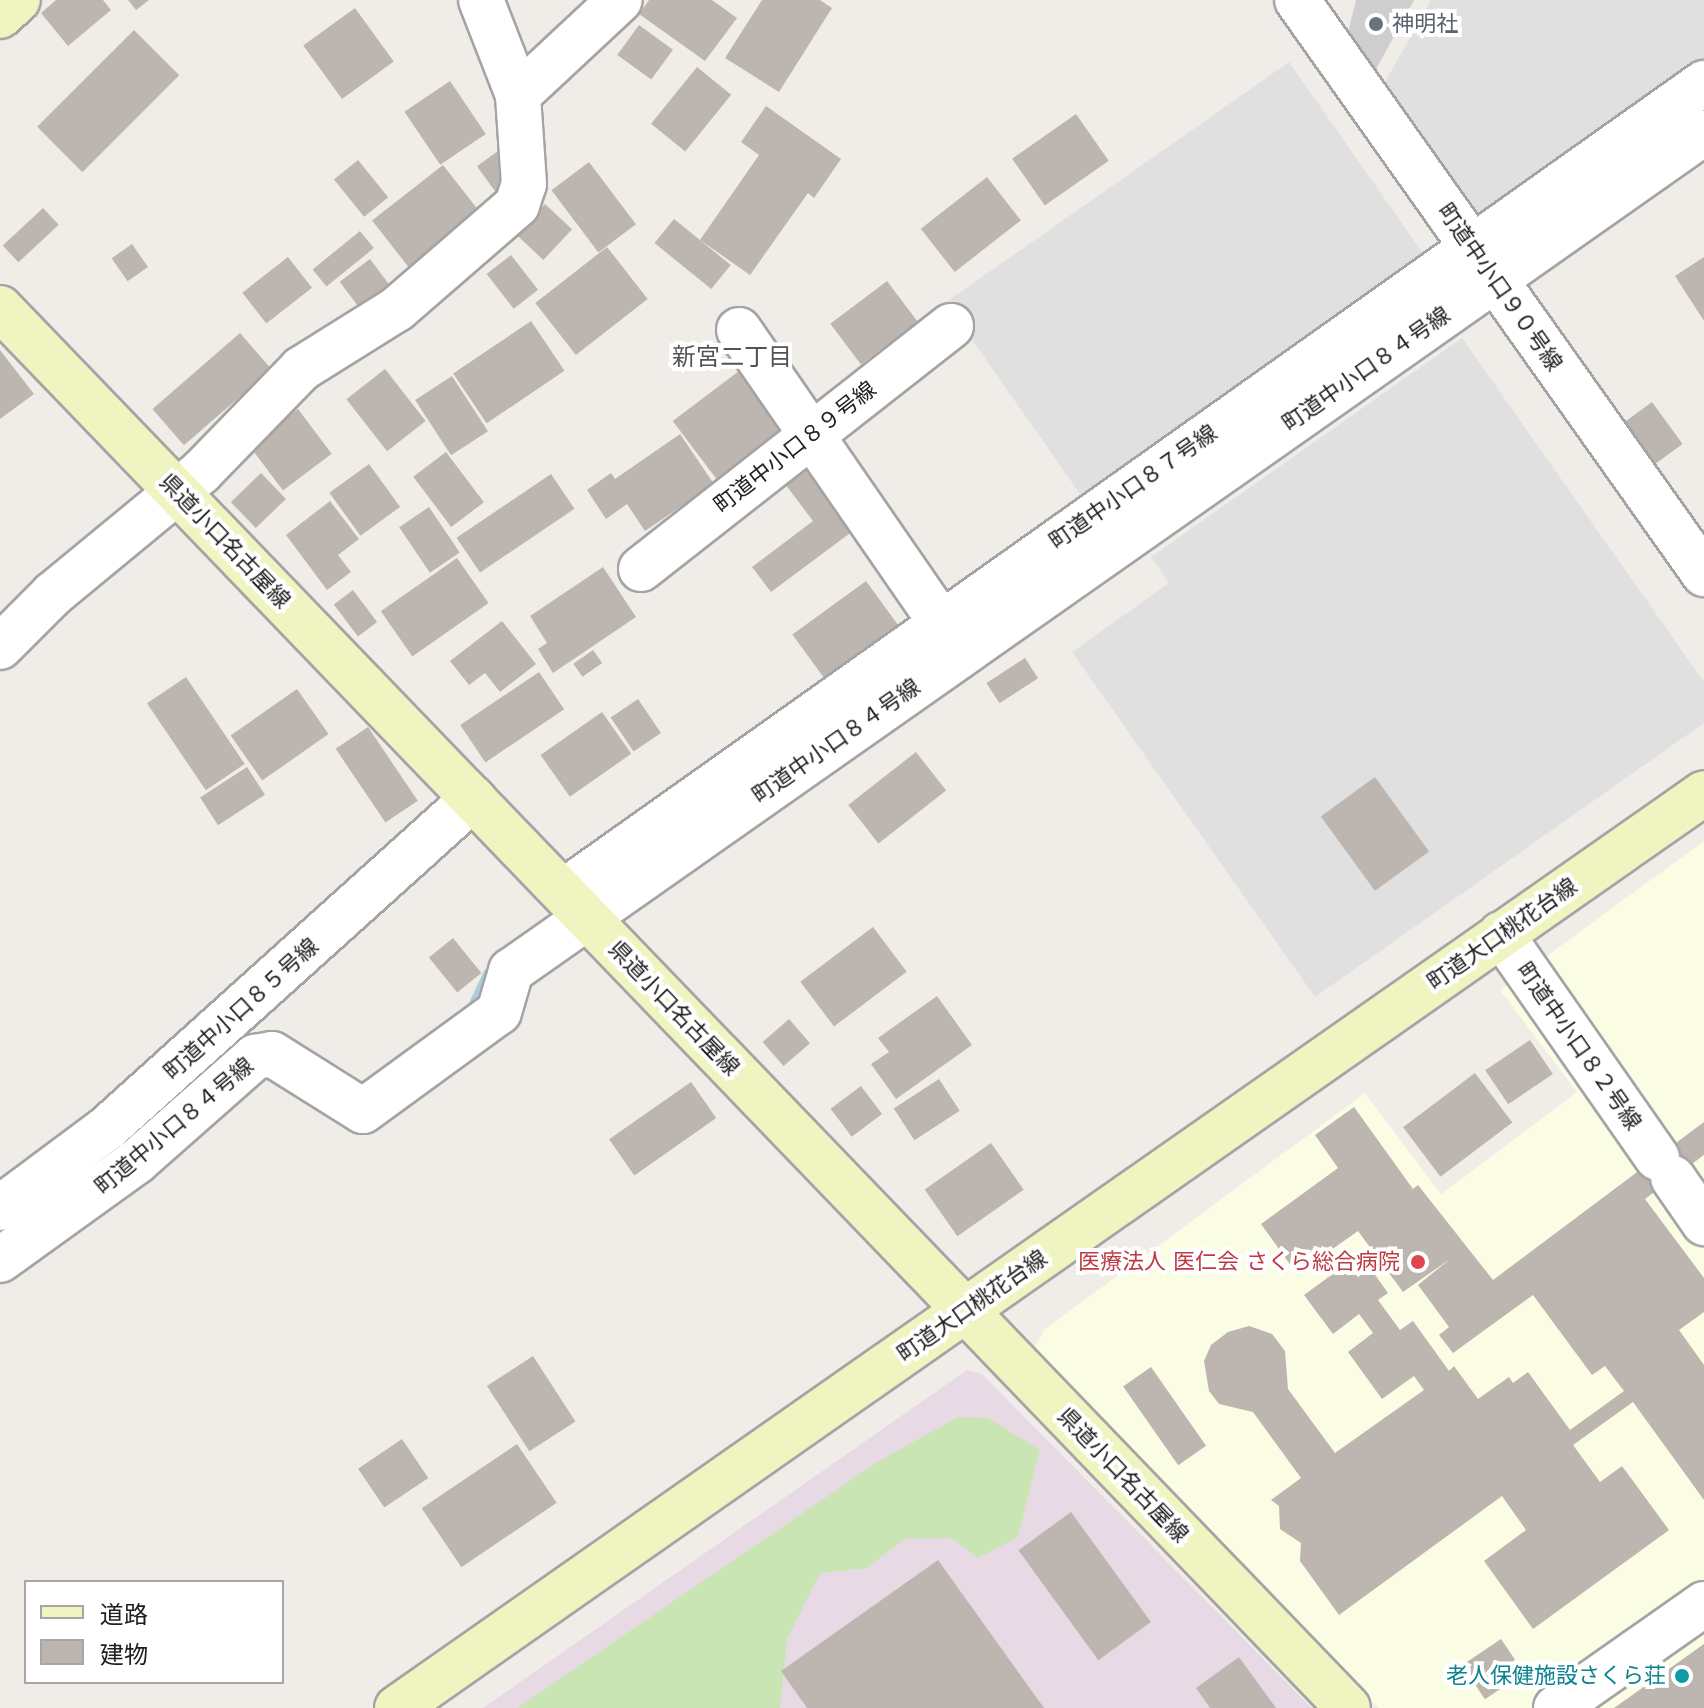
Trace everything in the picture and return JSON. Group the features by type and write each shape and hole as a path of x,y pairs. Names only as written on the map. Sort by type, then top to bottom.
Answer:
{"main road":[{"path":"0,16 18,0"},
{"name":"県道小口名古屋線","path":"0,308 1348,1708"},
{"name":"町道大口桃花台線","path":"397,1708 1704,793"}],"street":[{"path":"0,647 53,594 201,472 301,369 397,309 517,205 524,184 518,95 481,0"},
{"path":"518,95 620,0"},
{"name":"町道中小口９０号線","path":"1297,0 1704,574"},
{"name":"町道中小口８７号線","path":"574,904 941,623 1483,263 1704,83"},
{"name":"町道中小口８４号線","path":"0,1260 136,1162 255,1057 272,1054 363,1111 499,1012 511,971 574,904 1483,263 1704,133"},
{"name":"町道中小口８９号線","path":"641,569 951,326"},
{"path":"739,330 941,623"},
{"name":"町道中小口８５号線","path":"0,1208 106,1129 473,799"},
{"name":"町道中小口８２号線","path":"1501,934 1704,1223"},
{"path":"1556,1708 1704,1604"}],"shaded area":[{"name":"神明社","path":"1356,0 1414,0 1370,80 1344,48"},
{"path":"1431,0 1704,0 1704,72 1480,230 1379,93"},
{"path":"1289,62 1431,265 1088,505 946,302"},
{"path":"1462,338 1704,682 1704,723 1315,997 1072,652 1169,583 1151,557"},
{"name":"医療法人 医仁会 さくら総合病院","path":"1704,841 1704,1708 1379,1708 1030,1356 1044,1330 1365,1093 1441,1194 1577,1092 1500,990"},
{"path":"967,1370 982,1374 1312,1708 483,1708"}],"green space":[{"path":"958,1417 988,1418 1040,1450 1018,1537 978,1558 951,1538 904,1539 867,1568 820,1573 787,1639 780,1708 517,1708 879,1461"}],"building":[{"path":"56,0 103,0 111,10 68,46 41,13"},
{"path":"128,0 149,0 136,10"},
{"path":"649,0 712,0 737,18 705,61 639,14"},
{"path":"762,0 820,0 832,8 779,92 725,58"},
{"path":"355,8 394,61 342,99 303,46"},
{"path":"639,25 673,50 651,80 617,55"},
{"path":"134,30 179,75 82,172 37,127"},
{"path":"697,67 731,95 685,151 651,124"},
{"path":"450,81 486,134 440,165 404,112"},
{"path":"766,106 841,159 814,198 808,193 750,275 700,240 759,155 741,142"},
{"path":"1076,114 1109,161 1045,205 1012,159"},
{"path":"498,151 519,180 498,195 477,166"},
{"path":"358,160 388,197 364,217 334,180"},
{"path":"589,162 636,224 598,253 551,190"},
{"path":"443,165 481,214 410,269 372,220"},
{"path":"987,177 1021,220 955,272 921,229"},
{"path":"545,204 572,229 543,260 516,235"},
{"path":"43,208 59,225 18,262 3,246"},
{"path":"674,219 731,265 711,289 654,243"},
{"path":"360,231 374,248 326,286 313,269"},
{"path":"132,244 148,267 128,281 112,258"},
{"path":"607,247 648,299 576,355 535,303"},
{"path":"511,255 538,290 514,309 487,274"},
{"path":"288,257 312,288 266,323 242,293"},
{"path":"1704,257 1704,321 1675,276"},
{"path":"370,259 396,294 366,317 340,282"},
{"path":"887,281 918,322 861,364 830,324"},
{"path":"531,321 565,371 487,423 453,374"},
{"path":"240,333 271,369 184,445 152,409"},
{"path":"0,350 34,394 0,419"},
{"path":"743,368 788,427 717,480 673,421"},
{"path":"385,369 426,421 387,451 346,399"},
{"path":"452,376 488,431 451,455 415,400"},
{"path":"1652,402 1683,444 1651,467 1620,425"},
{"path":"298,409 332,454 283,490 249,446"},
{"path":"680,434 714,484 645,531 627,504 606,519 587,490 611,473 615,479"},
{"path":"808,447 865,522 771,592 752,567 813,521 776,472"},
{"path":"446,452 484,502 451,527 413,477"},
{"path":"369,464 400,507 361,536 329,493"},
{"path":"261,473 286,499 256,528 231,502"},
{"path":"551,474 574,509 480,573 456,538"},
{"path":"330,501 359,539 338,555 351,572 327,590 286,535"},
{"path":"429,507 460,553 430,573 399,527"},
{"path":"457,558 489,603 412,656 381,611"},
{"path":"603,567 636,617 553,673 538,649 547,643 530,616"},
{"path":"866,581 899,626 825,680 792,634"},
{"path":"353,590 377,622 358,636 334,604"},
{"path":"502,621 536,664 500,692 485,673 469,685 450,661"},
{"path":"593,650 602,663 583,677 573,664"},
{"path":"1025,658 1038,678 999,703 986,683"},
{"path":"539,672 564,709 485,762 460,725"},
{"path":"186,677 245,764 206,790 147,703"},
{"path":"297,689 329,734 262,781 231,735"},
{"path":"638,699 661,733 634,751 611,717"},
{"path":"602,712 631,754 570,797 541,755"},
{"path":"368,727 418,801 385,823 336,749"},
{"path":"916,752 946,791 878,844 848,805"},
{"path":"247,767 265,795 218,825 200,797"},
{"path":"1375,777 1429,851 1375,891 1321,816"},
{"path":"873,927 907,972 834,1026 800,982"},
{"path":"453,938 481,973 457,992 429,958"},
{"path":"937,996 972,1045 896,1099 871,1064 889,1052 878,1038"},
{"path":"789,1019 810,1043 784,1066 763,1042"},
{"path":"1530,1040 1553,1074 1508,1104 1485,1070"},
{"path":"1475,1073 1512,1123 1440,1177 1403,1127"},
{"path":"939,1079 960,1111 914,1140 894,1108"},
{"path":"691,1082 716,1118 634,1175 609,1139"},
{"path":"861,1086 882,1114 852,1137 831,1109"},
{"path":"1354,1107 1413,1189 1418,1185 1493,1280 1704,1122 1704,1155 1645,1199 1704,1278 1704,1312 1679,1330 1704,1365 1704,1500 1633,1402 1573,1445 1600,1482 1622,1466 1669,1530 1533,1629 1484,1561 1526,1530 1502,1496 1339,1615 1300,1561 1301,1543 1280,1529 1279,1506 1271,1500 1301,1478 1253,1412 1219,1404 1209,1391 1204,1361 1211,1345 1228,1332 1249,1326 1272,1334 1285,1351 1288,1389 1335,1453 1424,1390 1414,1376 1382,1399 1348,1352 1373,1333 1359,1314 1333,1334 1304,1295 1360,1254 1388,1293 1378,1300 1400,1330 1413,1321 1449,1371 1454,1366 1478,1399 1509,1377 1513,1383 1528,1372 1570,1430 1624,1391 1605,1366 1592,1375 1533,1295 1453,1353 1439,1335 1449,1327 1418,1285 1450,1259 1403,1292 1358,1231 1297,1274 1261,1224 1338,1168 1315,1135"},
{"path":"991,1143 1024,1190 957,1236 925,1189"},
{"path":"533,1356 575,1421 529,1451 487,1386"},
{"path":"1151,1367 1206,1446 1178,1465 1123,1387"},
{"path":"402,1439 428,1478 384,1508 358,1469"},
{"path":"517,1444 557,1503 461,1567 422,1508"},
{"path":"1071,1512 1151,1622 1098,1660 1018,1550"},
{"path":"938,1560 1044,1708 807,1708 781,1671"},
{"path":"1501,1639 1524,1673 1485,1699 1462,1665"},
{"name":"老人保健施設さくら荘","path":"1704,1644 1704,1708 1614,1708"},
{"path":"1239,1657 1276,1708 1210,1708 1196,1688"}],"waterway":[{"path":"470,1015 489,974"},
{"path":"187,1089 229,1047 251,1041"}],"place":[{"name":"神明社","path":"1376,24"},
{"name":"医療法人 医仁会 さくら総合病院","path":"1418,1262"},
{"name":"老人保健施設さくら荘","path":"1682,1676"}],"district":[{"name":"新宮二丁目","path":"732,358"}]}
